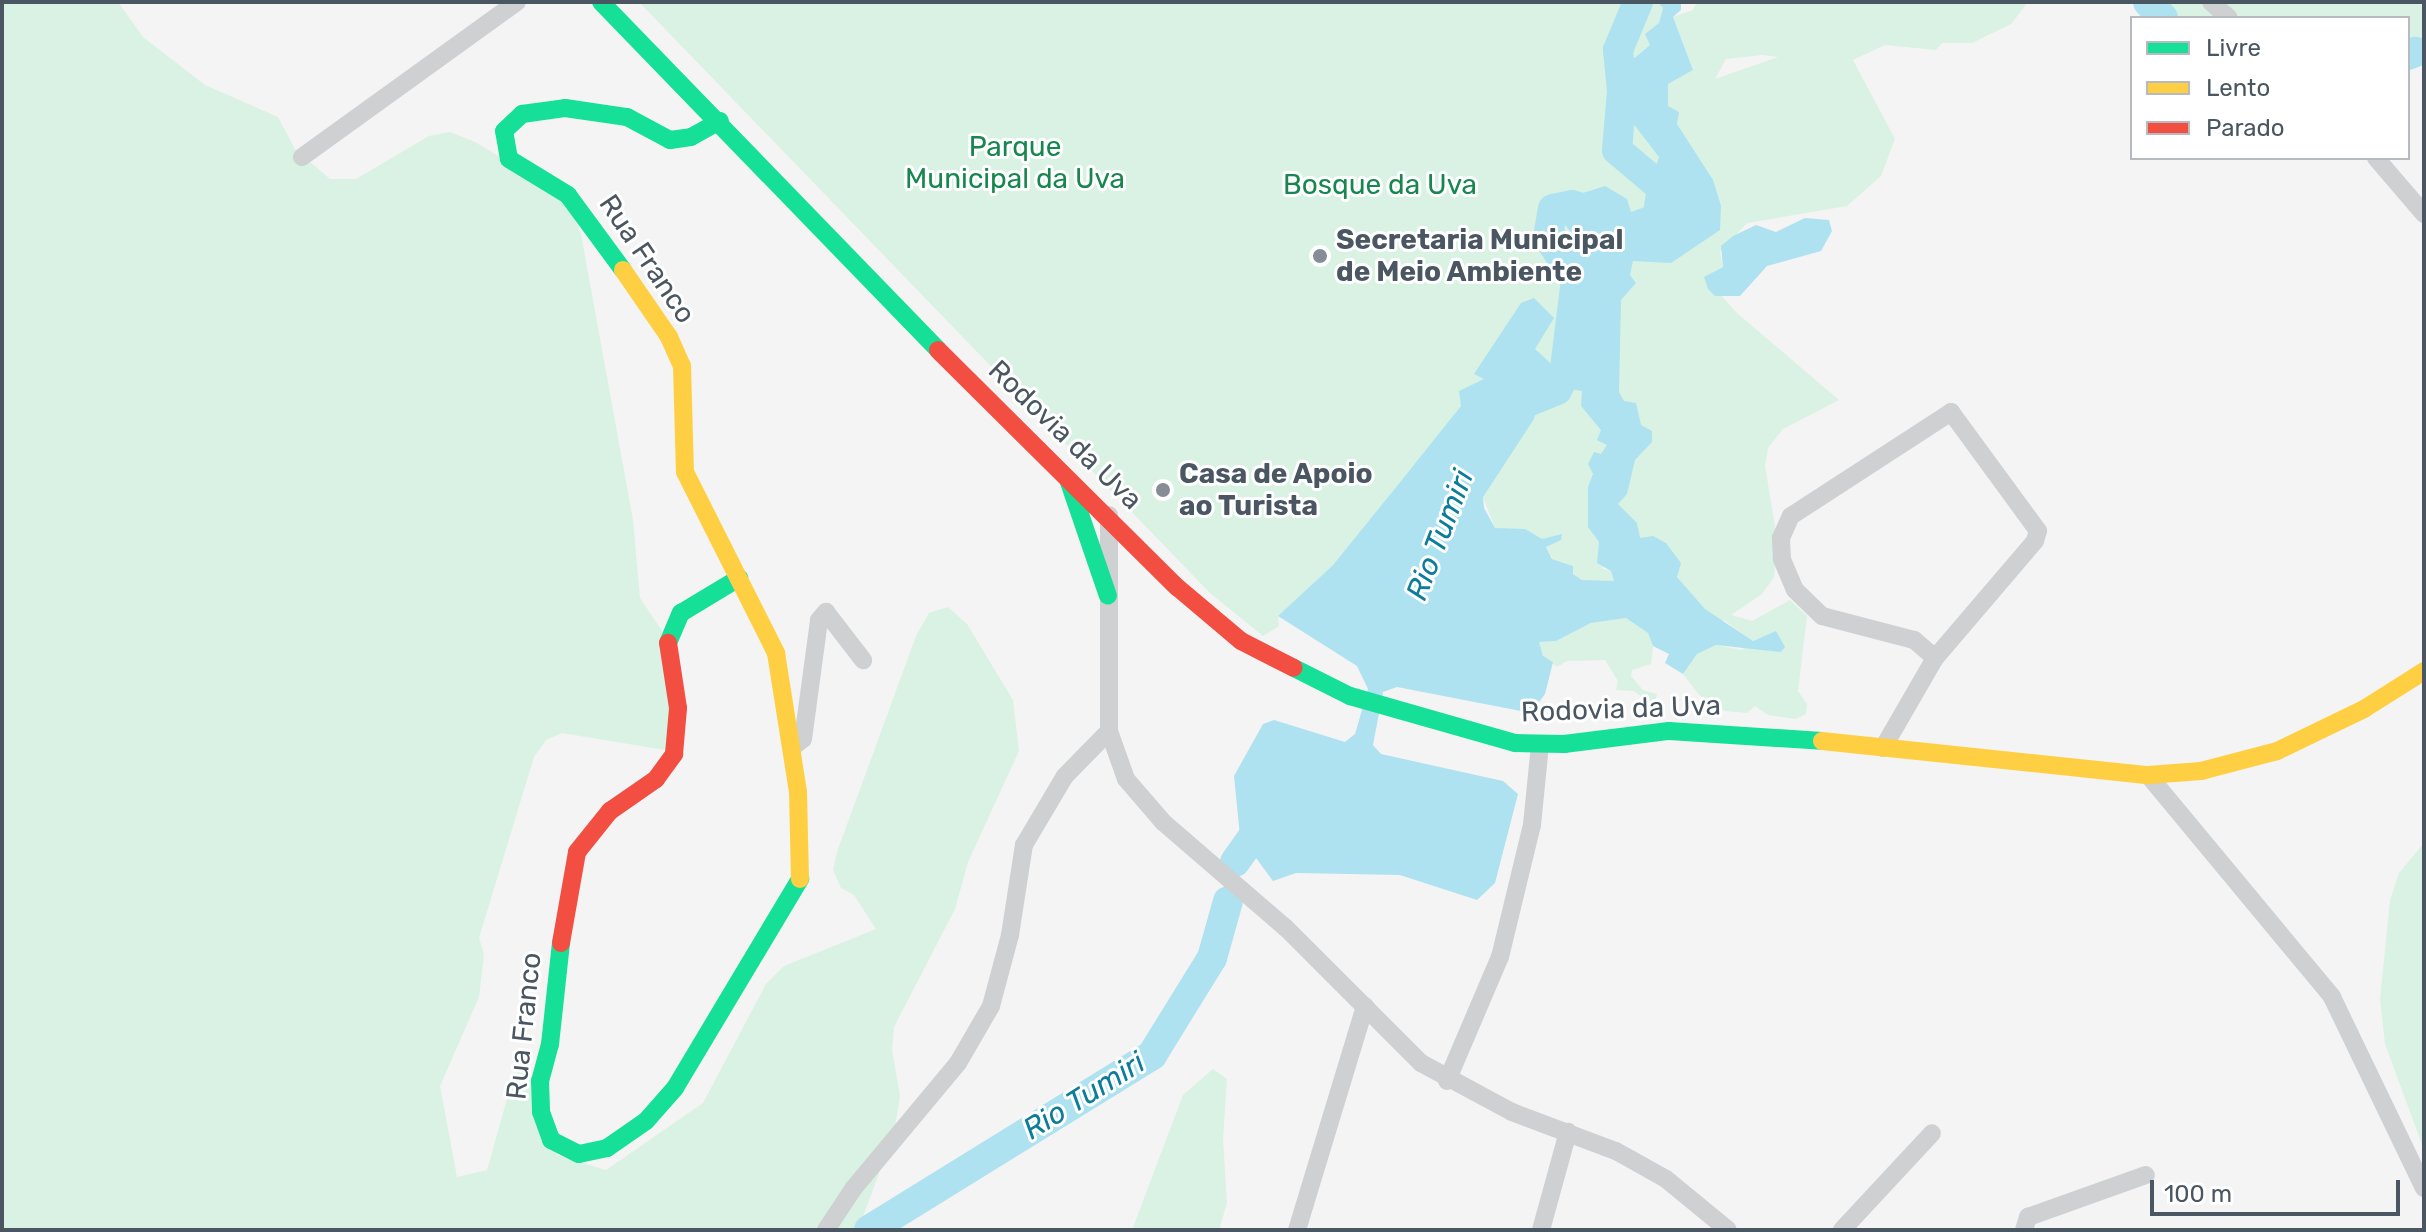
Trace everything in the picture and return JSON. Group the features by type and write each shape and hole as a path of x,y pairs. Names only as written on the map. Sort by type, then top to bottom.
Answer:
{"street":[{"path":"302,157 517,2"},
{"name":"Rodovia da Uva","path":"601,2 720,121 1046,462 1109,515 1177,587 1241,641 1350,696 1488,737 1540,745 1690,731 2148,775 2201,771 2277,751 2364,709 2424,671"},
{"path":"2211,2 2227,16"},
{"name":"Rua Franco","path":"720,121 691,137 670,140 598,109 543,109 522,114 504,131 503,147 509,159 568,195 669,337 682,366 685,472 739,578 776,653 794,746 800,880 675,1088 646,1121 607,1148 579,1154 551,1140 541,1112 540,1081 550,1044 558,961 577,852 610,811 656,779 674,754 678,708 667,638 681,613 739,578"},
{"path":"2378,160 2424,214"},
{"path":"1883,748 1935,658 2035,541 2038,531 1951,412 1791,516 1781,538 1782,559 1795,590 1822,616 1914,640 1935,658"},
{"path":"1066,476 1086,522 1108,596"},
{"path":"1109,515 1109,731 1126,779 1163,822 1286,928 1421,1063 1447,1081 1616,1151 1666,1179 1728,1230"},
{"path":"794,746 803,739 819,620 826,612 863,660"},
{"path":"826,1230 965,1052 991,1006 1010,935 1024,845 1065,776 1109,731"},
{"path":"1447,1081 1500,957 1532,825 1540,745"},
{"path":"2148,775 2332,997 2424,1188"},
{"path":"1297,1230 1365,1006"},
{"path":"1541,1230 1568,1132"},
{"path":"1842,1230 1932,1133"},
{"path":"2024,1230 2028,1217 2146,1175"}],"green space":[{"path":"2,2 118,2 143,37 205,85 278,117 295,149 330,179 356,179 429,136 450,132 475,142 552,188 570,206 581,234 633,520 640,598 671,644 677,752 562,733 546,740 534,757 479,938 484,954 479,997 440,1086 457,1177 487,1170 514,1074 528,1068 556,1155 606,1170 703,1103 766,984 784,966 876,929 854,895 841,888 833,870 837,852 916,636 929,613 948,607 967,624 1013,700 1019,751 968,862 955,909 894,1027 892,1050 900,1096 894,1133 858,1230 2,1230"},
{"path":"639,2 1658,2 1663,8 1659,23 1650,45 1634,58 1622,97 1629,98 1632,107 1627,114 1653,144 1677,124 1668,106 1668,84 1693,70 1673,17 1693,10 1697,2 2028,2 2011,24 1972,43 1942,43 1936,50 1885,45 1853,60 1895,139 1881,176 1847,206 1747,223 1720,252 1723,267 1713,272 1718,292 1737,313 1839,400 1783,429 1768,448 1765,466 1778,544 1774,577 1762,594 1731,615 1752,621 1790,600 1807,616 1798,691 1807,704 1806,714 1796,719 1768,715 1755,706 1747,713 1725,711 1699,695 1683,674 1697,654 1716,645 1741,650 1763,637 1752,641 1724,620 1718,624 1677,577 1667,548 1601,568 1611,571 1614,581 1610,583 1582,580 1573,574 1573,566 1553,559 1546,547 1557,536 1542,539 1495,528 1483,497 1414,465 1333,565 1278,616 1279,626 1263,636 1210,593","holes":["1762,55 1778,57 1715,79 1726,59"]},
{"path":"2144,2 2424,2 2424,50 2410,68 2410,16 2167,16"},
{"path":"1626,618 1648,633 1653,646 1651,664 1632,670 1631,676 1643,690 1657,694 1654,706 1634,691 1616,690 1618,681 1605,660 1567,661 1557,667 1543,656 1539,642 1556,641 1591,623"},
{"path":"2424,843 2424,1150 2385,1044 2380,999 2390,900 2399,873"},
{"path":"1213,1069 1227,1079 1223,1139 1227,1203 1219,1230 1132,1230 1183,1095"}],"water":[{"path":"1658,2 1681,2 1681,10 1673,17 1693,70 1668,84 1668,106 1679,112 1677,124 1713,180 1721,206 1720,230 1671,263 1633,261 1630,275 1636,283 1621,300 1619,392 1624,401 1636,403 1641,425 1652,431 1652,442 1635,460 1627,494 1618,504 1637,523 1640,538 1653,536 1666,543 1681,563 1677,577 1705,609 1753,641 1776,631 1785,647 1781,652 1716,645 1697,654 1683,674 1665,663 1669,654 1653,646 1648,633 1626,618 1591,623 1556,641 1539,642 1543,656 1553,662 1545,694 1531,713 1397,687 1383,692 1373,745 1381,754 1503,781 1518,794 1495,883 1477,900 1400,875 1296,873 1273,881 1240,836 1234,776 1263,724 1274,720 1345,742 1355,734 1368,689 1357,666 1278,616 1333,565 1401,481 1461,406 1459,391 1484,379 1474,374 1521,303 1534,298 1554,318 1535,349 1558,370 1558,381 1540,388 1534,419 1483,497 1484,508 1495,528 1525,529 1542,539 1562,534 1561,540 1546,547 1552,559 1573,566 1573,574 1582,580 1614,581 1611,571 1597,563 1599,542 1588,527 1588,487 1593,474 1588,464 1594,452 1601,454 1607,445 1597,440 1601,430 1581,406 1582,391 1570,389 1565,381 1586,293 1560,262 1559,255 1570,252 1576,238 1561,220 1563,206 1573,196 1605,186 1627,199 1631,212 1653,204 1651,183 1659,157 1626,114 1632,107 1629,98 1619,90 1627,76 1621,69 1650,45 1645,34 1659,23 1663,8"},
{"path":"1805,218 1829,220 1832,231 1821,251 1767,266 1740,296 1715,296 1708,289 1704,277 1723,267 1721,246 1733,236 1756,225 1776,232"}],"waterway":[{"name":"Rio Tumiri","path":"1638,2 1618,50 1622,91 1617,150 1662,188 1658,214"},
{"name":"Rio Tumiri","path":"2148,2 2161,16"},
{"name":"Rio Tumiri","path":"2410,54 2415,52"},
{"name":"Rio Tumiri","path":"1503,412 1557,390 1564,376 1576,280 1548,237 1553,209 1572,205 1602,215"},
{"name":"Rio Tumiri","path":"1235,862 1269,814"},
{"name":"Rio Tumiri","path":"869,1230 1152,1055 1212,958 1228,901"}],"traffic: fast":[{"path":"601,2 938,350"},
{"path":"623,270 568,195 509,159 504,131 522,114 565,108 627,117 670,140 691,137 720,121"},
{"path":"1069,482 1108,596"},
{"path":"668,643 681,613 739,578"},
{"path":"1294,668 1350,696 1515,743 1564,744 1669,731 1822,741"},
{"path":"561,943 550,1044 540,1081 541,1112 551,1140 579,1154 607,1148 646,1121 675,1088 800,879"}],"traffic: slow":[{"path":"623,270 669,337 682,366 685,472 776,653 798,792 800,879"},
{"path":"1822,741 2148,775 2201,771 2277,751 2364,709 2424,671"}],"traffic: jam":[{"path":"938,350 1177,587 1241,641 1294,668"},
{"path":"561,943 577,852 610,811 656,779 674,754 678,708 668,643"}],"place":[{"name":"Secretaria Municipal de Meio Ambiente","path":"1320,256"},
{"name":"Casa de Apoio ao Turista","path":"1163,490"}],"park label":[{"name":"Parque Municipal da Uva","path":"1015,163"},
{"name":"Bosque da Uva","path":"1380,185"}]}
